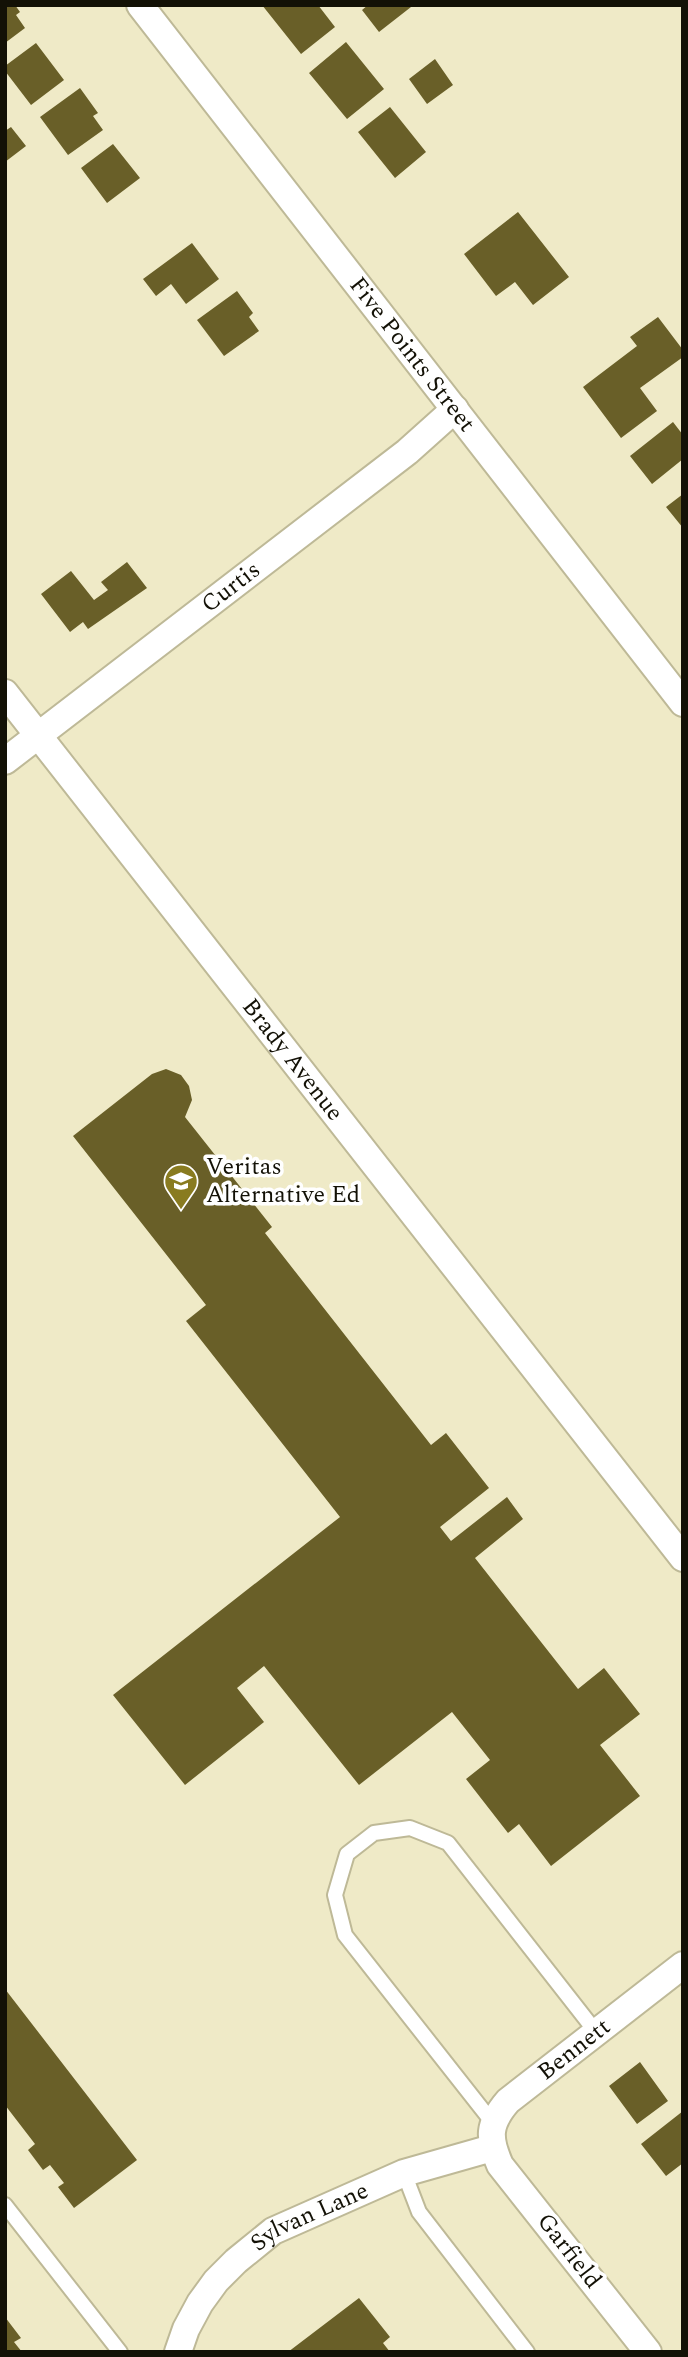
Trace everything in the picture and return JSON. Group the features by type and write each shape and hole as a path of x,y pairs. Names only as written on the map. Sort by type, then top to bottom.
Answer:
{"street":[{"name":"Five Points Street","path":"140,5 683,703"},
{"name":"Curtis","path":"5,761 407,452 455,409"},
{"name":"Brady Avenue","path":"5,693 683,1558"},
{"name":"Bennett","path":"493,2135 508,2101 683,1965"},
{"name":"Sylvan Lane","path":"178,2352 186,2329 216,2281 273,2231 493,2135"},
{"name":"Garfield","path":"493,2135 500,2165 648,2352"}],"lane":[{"path":"493,2135 345,1935 335,1895 347,1854 374,1833 410,1828 449,1843 596,2032"},
{"path":"404,2173 419,2212 527,2352"},
{"path":"5,2205 120,2352"}],"building":[{"path":"5,5 15,5 20,12 16,15 25,28 5,43"},
{"path":"262,5 318,5 335,27 301,54"},
{"path":"368,5 411,7 379,32 362,10"},
{"path":"346,42 384,89 347,119 309,73"},
{"path":"36,43 64,80 31,105 5,71 5,66"},
{"path":"435,59 453,85 427,104 409,79"},
{"path":"80,88 98,113 93,116 103,130 68,155 40,117"},
{"path":"390,107 426,152 395,178 358,132"},
{"path":"11,127 26,146 5,162 5,131"},
{"path":"113,144 140,178 107,203 81,168"},
{"path":"518,212 569,277 533,305 515,282 496,296 464,254"},
{"path":"192,243 219,279 186,304 171,284 156,296 143,279"},
{"path":"237,291 253,313 249,317 259,331 224,356 197,320"},
{"path":"658,317 683,350 683,357 640,388 657,411 621,438 583,387 637,346 630,337"},
{"path":"673,422 683,435 683,459 652,484 630,456"},
{"path":"683,494 683,528 666,507"},
{"path":"127,562 147,588 88,629 83,622 70,632 41,594 71,571 94,600 108,590 101,582"},
{"path":"166,1069 181,1075 189,1086 192,1100 185,1117 272,1227 265,1233 431,1445 446,1433 489,1488 440,1527 451,1541 507,1497 523,1519 475,1558 578,1689 604,1668 640,1714 600,1745 640,1796 551,1866 519,1824 508,1833 466,1779 490,1760 452,1712 359,1785 264,1666 237,1688 264,1722 185,1785 113,1695 340,1517 186,1321 206,1305 73,1136 152,1074"},
{"path":"5,1989 137,2160 74,2208 58,2187 64,2183 50,2165 43,2170 28,2150 35,2144 5,2105"},
{"path":"640,2062 668,2101 637,2124 609,2086"},
{"path":"683,2111 683,2163 666,2176 641,2144"},
{"path":"359,2298 390,2337 383,2343 390,2352 288,2352"},
{"path":"5,2317 21,2338 14,2342 22,2352 5,2352"}],"place":[{"name":"Veritas Alternative Ed","path":"181,1211"}]}
